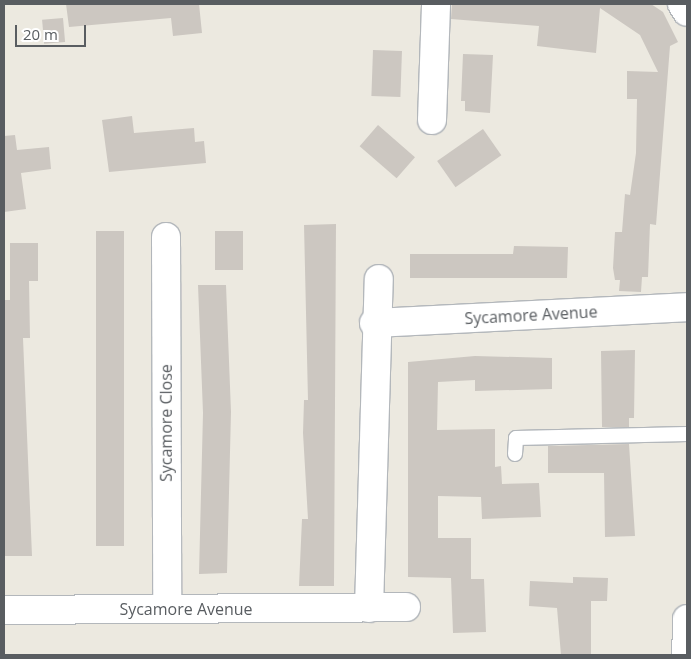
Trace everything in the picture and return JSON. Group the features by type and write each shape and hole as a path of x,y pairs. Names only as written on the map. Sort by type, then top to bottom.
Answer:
{"street":[{"path":"432,120 436,4"},
{"path":"682,4 687,12"},
{"name":"Sycamore Close","path":"166,237 167,609"},
{"path":"369,608 374,323 379,279"},
{"name":"Sycamore Avenue","path":"374,323 687,307"},
{"name":"Sycamore Avenue","path":"4,610 406,607"},
{"path":"686,655 687,619"}],"lane":[{"path":"515,454 516,438 687,434"}],"building":[{"path":"66,4 199,4 202,33 173,36 171,18 69,27"},
{"path":"452,4 651,4 663,12 678,42 670,46 656,225 650,224 648,277 642,277 641,292 619,291 620,280 615,280 613,268 615,232 622,232 625,194 630,195 636,153 637,99 627,99 627,71 658,72 640,35 600,8 596,53 537,46 539,26 451,19"},
{"path":"63,18 65,42 44,44 42,20"},
{"path":"373,50 402,51 400,97 371,96"},
{"path":"463,54 493,55 490,113 465,111 465,101 461,101"},
{"path":"132,116 134,133 194,128 195,142 204,141 206,163 109,172 102,120"},
{"path":"378,125 415,157 397,178 360,146"},
{"path":"483,129 501,155 455,187 437,161"},
{"path":"15,135 17,150 49,147 51,169 21,173 26,209 4,212 4,136"},
{"path":"336,224 334,586 299,586 302,519 308,519 303,433 304,400 308,400 304,225"},
{"path":"96,231 124,231 124,546 96,546"},
{"path":"215,231 243,231 243,270 215,270"},
{"path":"10,243 38,243 38,281 29,281 30,338 23,338 32,556 4,556 4,300 10,300"},
{"path":"514,246 568,247 567,278 410,278 410,254 513,254"},
{"path":"198,285 226,285 231,412 227,573 199,574 203,413"},
{"path":"635,350 634,418 629,418 629,427 602,427 601,351"},
{"path":"475,356 552,358 552,389 475,391 475,380 438,382 437,430 495,429 495,467 501,466 502,484 539,483 541,517 482,519 481,497 438,496 438,538 471,538 471,579 484,579 486,632 453,633 451,578 408,577 408,362"},
{"path":"629,444 635,536 605,537 604,473 548,473 548,446"},
{"path":"573,577 608,578 607,601 591,601 591,655 561,655 557,608 529,606 530,581 573,583"}]}
